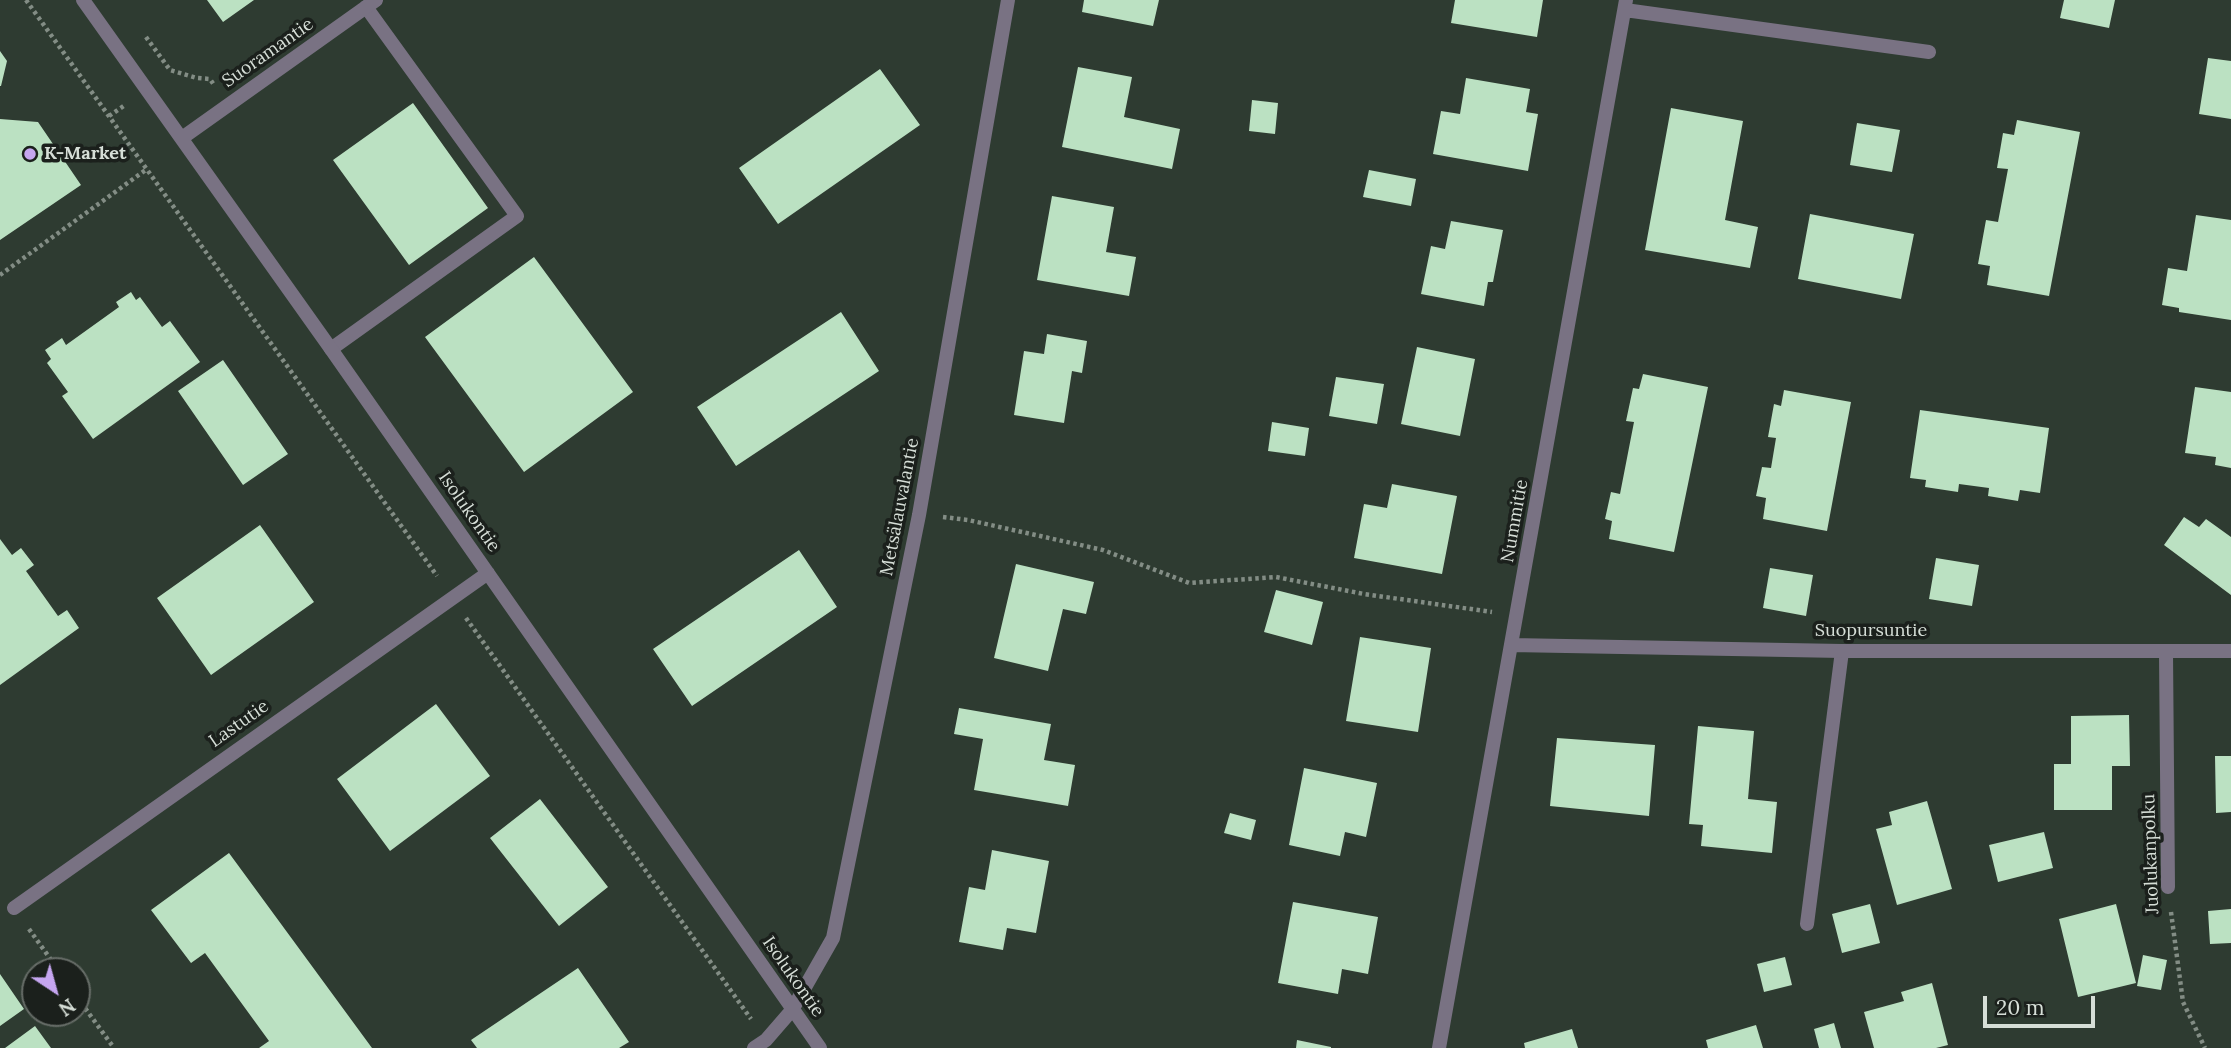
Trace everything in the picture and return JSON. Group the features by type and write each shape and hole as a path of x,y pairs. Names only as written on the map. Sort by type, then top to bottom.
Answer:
{"street":[{"name":"Isolukontie","path":"83,0 331,349 820,1048"},
{"name":"Metsälauvalantie","path":"760,1044 792,1010 833,938 919,514 1008,0"},
{"name":"Suoramantie","path":"182,138 371,3"},
{"path":"331,349 517,216 371,3"},
{"path":"1625,5 1929,52"},
{"name":"Nummitie","path":"1439,1048 1625,5"},
{"name":"Lastutie","path":"13,908 488,573"},
{"name":"Suopursuntie","path":"1511,645 1842,651 2231,651"},
{"path":"1807,924 1842,651"},
{"name":"Juolukanpolku","path":"2166,652 2168,887"}],"path":[{"path":"26,0 453,598 760,1044"},
{"path":"140,30 170,70 210,79 228,105"},
{"path":"0,275 147,169"},
{"path":"919,514 968,520 1103,550 1189,583 1276,577 1364,594 1464,606 1517,617"},
{"name":"Juolukanpolku","path":"2168,887 2183,1002 2205,1048"},
{"path":"91,1017 114,1048"},
{"path":"107,1039 107,1048"}],"building":[{"path":"207,0 254,0 223,22"},
{"path":"1084,0 1159,0 1153,26 1082,12"},
{"path":"1455,0 1543,0 1537,37 1451,23"},
{"path":"2064,0 2115,0 2109,28 2060,18"},
{"path":"0,51 7,61 1,86 0,86"},
{"path":"2208,58 2231,61 2231,119 2199,114"},
{"path":"1078,67 1132,77 1124,117 1180,129 1172,169 1062,147"},
{"path":"880,69 920,125 778,224 739,168"},
{"path":"1466,78 1530,89 1526,112 1538,114 1528,171 1433,154 1441,111 1460,114"},
{"path":"1252,100 1278,103 1275,134 1249,131"},
{"path":"413,103 488,208 409,265 333,160"},
{"path":"1671,108 1743,121 1725,220 1758,227 1750,268 1645,250"},
{"name":"K-Market","path":"0,119 38,122 81,185 0,240"},
{"path":"2017,120 2080,132 2049,296 1987,285 1990,266 1978,264 1986,220 1998,222 2008,169 1997,168 2003,133 2014,135"},
{"path":"1857,123 1900,130 1892,172 1850,165"},
{"path":"1369,170 1416,179 1411,206 1363,197"},
{"path":"1052,196 1114,207 1106,252 1136,257 1129,296 1037,280"},
{"path":"1810,214 1914,234 1901,299 1798,279"},
{"path":"2196,215 2231,220 2231,320 2179,312 2179,308 2162,305 2168,268 2187,271"},
{"path":"1451,221 1503,230 1493,282 1488,282 1484,306 1421,294 1431,246 1445,249"},
{"path":"534,257 633,392 524,472 425,337"},
{"path":"131,292 136,300 140,297 162,327 170,321 200,362 93,439 62,396 68,392 47,363 51,359 45,350 62,338 66,345 119,307 116,302"},
{"path":"841,312 879,371 736,466 697,407"},
{"path":"1047,334 1087,341 1082,373 1072,371 1064,423 1014,415 1024,351 1044,354"},
{"path":"1417,347 1475,359 1460,436 1401,424"},
{"path":"223,360 288,454 243,485 178,391"},
{"path":"1643,374 1708,387 1674,552 1609,539 1612,521 1605,519 1611,492 1620,494 1634,422 1626,421 1633,388 1639,389"},
{"path":"1336,377 1384,384 1377,424 1329,416"},
{"path":"2195,387 2231,392 2231,468 2215,465 2216,457 2185,453"},
{"path":"1784,390 1851,402 1827,531 1763,519 1766,498 1756,496 1762,467 1771,468 1776,438 1768,437 1774,404 1781,406"},
{"path":"1920,410 2049,428 2040,493 2020,490 2018,501 1988,496 1989,488 1959,484 1958,492 1925,487 1926,480 1910,478"},
{"path":"1272,422 1309,428 1305,456 1268,451"},
{"path":"1392,484 1457,496 1442,574 1354,558 1364,504 1387,508"},
{"path":"2184,517 2199,527 2206,519 2231,537 2231,595 2164,545"},
{"path":"260,525 314,602 211,675 157,598"},
{"path":"0,539 12,555 21,548 34,565 26,571 58,616 67,610 79,628 0,685"},
{"path":"799,550 837,607 692,706 653,649"},
{"path":"1936,558 1979,565 1972,606 1929,599"},
{"path":"1016,564 1094,582 1086,614 1063,609 1048,671 994,658"},
{"path":"1770,568 1813,575 1806,616 1763,608"},
{"path":"1276,590 1323,602 1312,645 1264,632"},
{"path":"1360,637 1431,648 1418,732 1346,721"},
{"path":"436,704 490,776 390,851 337,779"},
{"path":"959,708 1051,724 1044,760 1075,765 1068,806 974,790 983,739 954,734"},
{"path":"2129,715 2130,766 2112,766 2112,810 2054,810 2054,764 2071,764 2071,716"},
{"path":"1698,726 1754,731 1748,799 1777,802 1772,853 1701,846 1703,825 1689,824"},
{"path":"1557,738 1655,745 1649,816 1550,806"},
{"path":"2215,756 2231,756 2231,812 2216,813"},
{"path":"1304,768 1377,783 1366,837 1345,832 1340,856 1289,845"},
{"path":"540,799 608,887 559,926 490,838"},
{"path":"1927,801 1952,889 1897,905 1876,829 1892,825 1889,812"},
{"path":"1230,813 1256,820 1251,840 1224,833"},
{"path":"2044,832 2053,868 1998,882 1989,845"},
{"path":"992,850 1049,861 1036,933 1007,928 1003,950 959,942 969,887 985,890"},
{"path":"229,853 372,1048 259,1048 269,1041 205,953 191,963 151,910"},
{"path":"1293,902 1378,917 1368,974 1342,969 1338,994 1278,983"},
{"path":"1870,904 1880,943 1842,953 1832,914"},
{"path":"2116,904 2136,983 2078,997 2059,919"},
{"path":"2231,909 2231,943 2210,944 2208,911"},
{"path":"2143,955 2167,960 2161,990 2137,986"},
{"path":"1785,957 1792,985 1764,992 1757,964"},
{"path":"578,968 629,1042 619,1048 477,1048 471,1040"},
{"path":"0,974 21,1005 21,1011 0,1026"},
{"path":"1932,983 1948,1045 1936,1048 1874,1048 1864,1012 1904,1001 1901,992"},
{"path":"1834,1023 1841,1048 1819,1048 1814,1029"},
{"path":"1756,1025 1763,1048 1708,1048 1706,1040"},
{"path":"36,1027 51,1048 5,1048"},
{"path":"1572,1029 1578,1048 1525,1048 1524,1043"},
{"path":"1297,1040 1331,1047 1331,1048 1296,1048"}],"place":[{"name":"K-Market","path":"30,154"}]}
